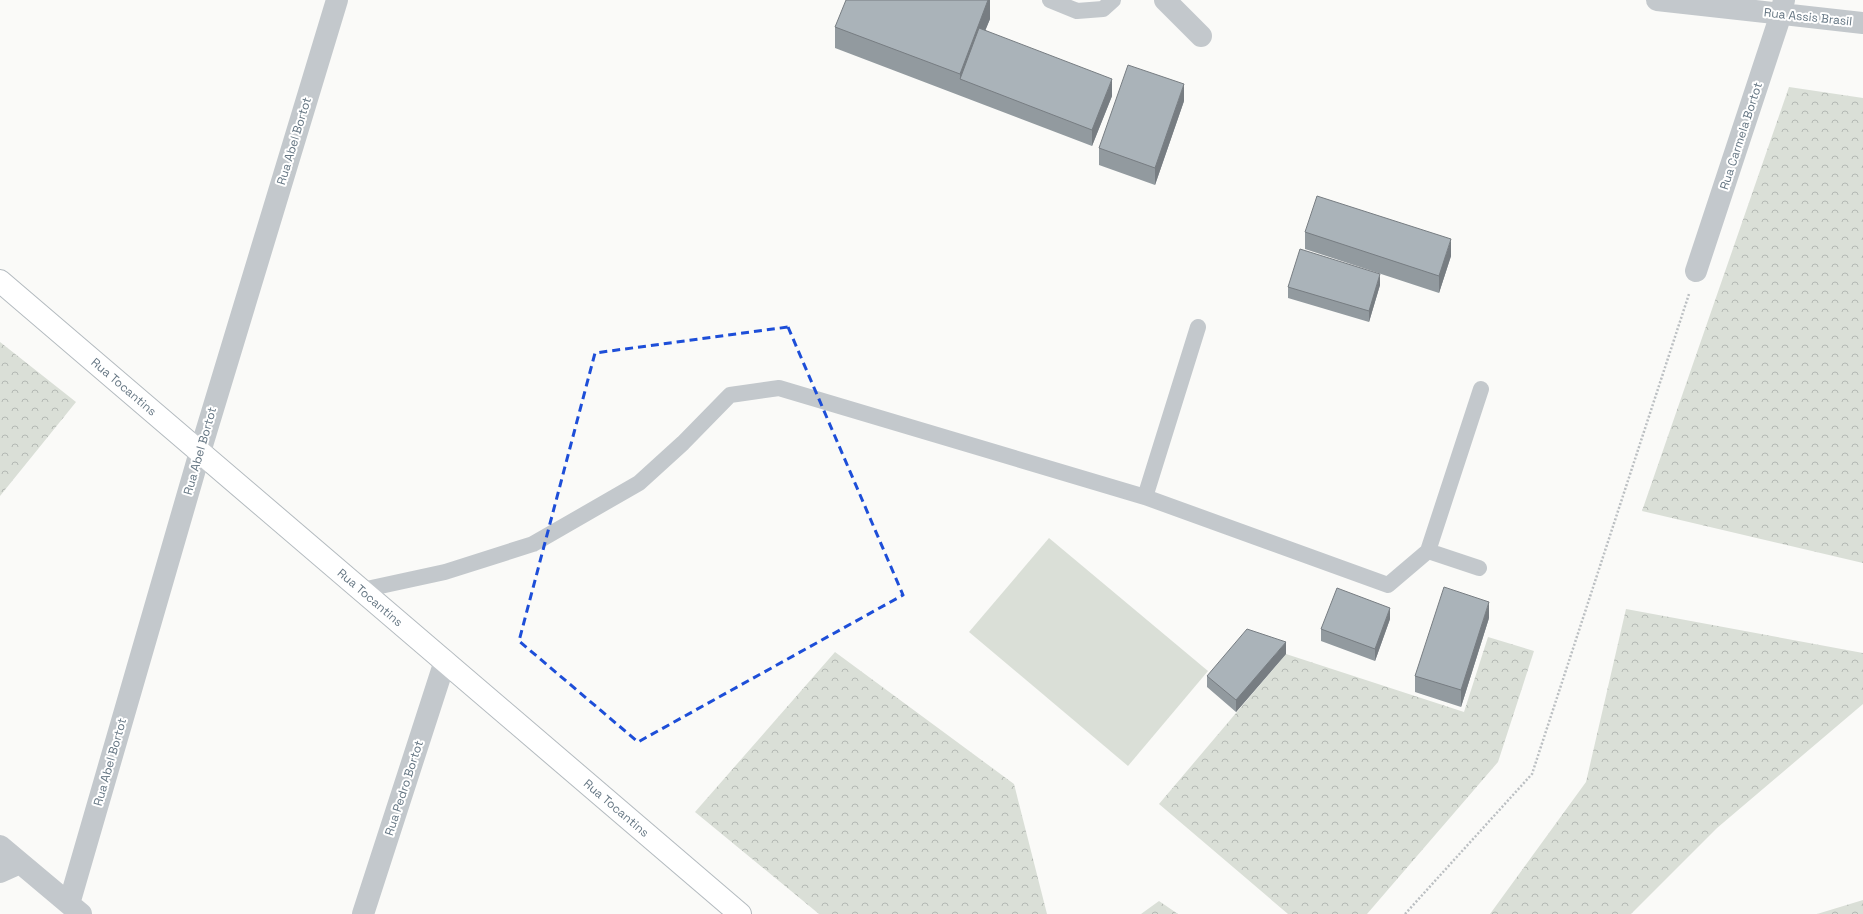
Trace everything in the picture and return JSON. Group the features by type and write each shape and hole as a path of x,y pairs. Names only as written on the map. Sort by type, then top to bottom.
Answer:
{"main road":[{"name":"Rua Tocantins","path":"0,281 740,914"}],"street":[{"name":"Rua Abel Bortot","path":"75,909 200,452 337,0"},
{"path":"1165,0 1201,36"},
{"name":"Rua Assis Brasil","path":"1657,0 1783,7 1863,22"},
{"name":"Rua Carmela Bortot","path":"1696,271 1783,7"},
{"name":"Rua Pedro Bortot","path":"363,914 445,661"},
{"path":"0,846 75,909"},
{"path":"0,872 20,863"}],"lane":[{"path":"1050,0 1077,10 1103,9 1113,0"},
{"path":"1145,497 1198,327"},
{"path":"362,590 445,572 533,544 639,483 683,443 730,395 779,388 1145,497 1388,585 1428,551 1481,389"},
{"path":"1428,551 1479,568"}],"path":[{"path":"1405,914 1532,774 1696,271"}],"highlighted area":[{"path":"788,327 903,595 638,742 519,641 595,353"}],"green space":[{"path":"1789,87 1863,98 1863,563 1642,511"},
{"path":"0,342 76,402 0,496"},
{"path":"1049,538 1208,671 1128,766 969,632"},
{"path":"1626,609 1863,653 1863,704 1717,828 1631,914 1490,914 1586,782"},
{"path":"1488,637 1534,651 1498,762 1367,914 1288,914 1159,804 1286,654 1464,712"},
{"path":"835,652 1014,784 1047,914 819,914 695,812"},
{"path":"1863,900 1863,914 1817,914"},
{"path":"1159,901 1178,914 1141,914"}],"building":[{"path":"846,0 988,0 960,74 835,27"},
{"path":"979,28 1112,79 1092,130 960,79"},
{"path":"1128,65 1184,84 1155,168 1099,148"},
{"path":"1317,196 1451,239 1439,276 1305,232"},
{"path":"1300,249 1380,274 1369,311 1288,287"},
{"path":"1444,587 1489,602 1461,690 1415,676"},
{"path":"1337,588 1390,608 1375,649 1321,629"},
{"path":"1247,629 1286,642 1236,700 1207,676"}]}
